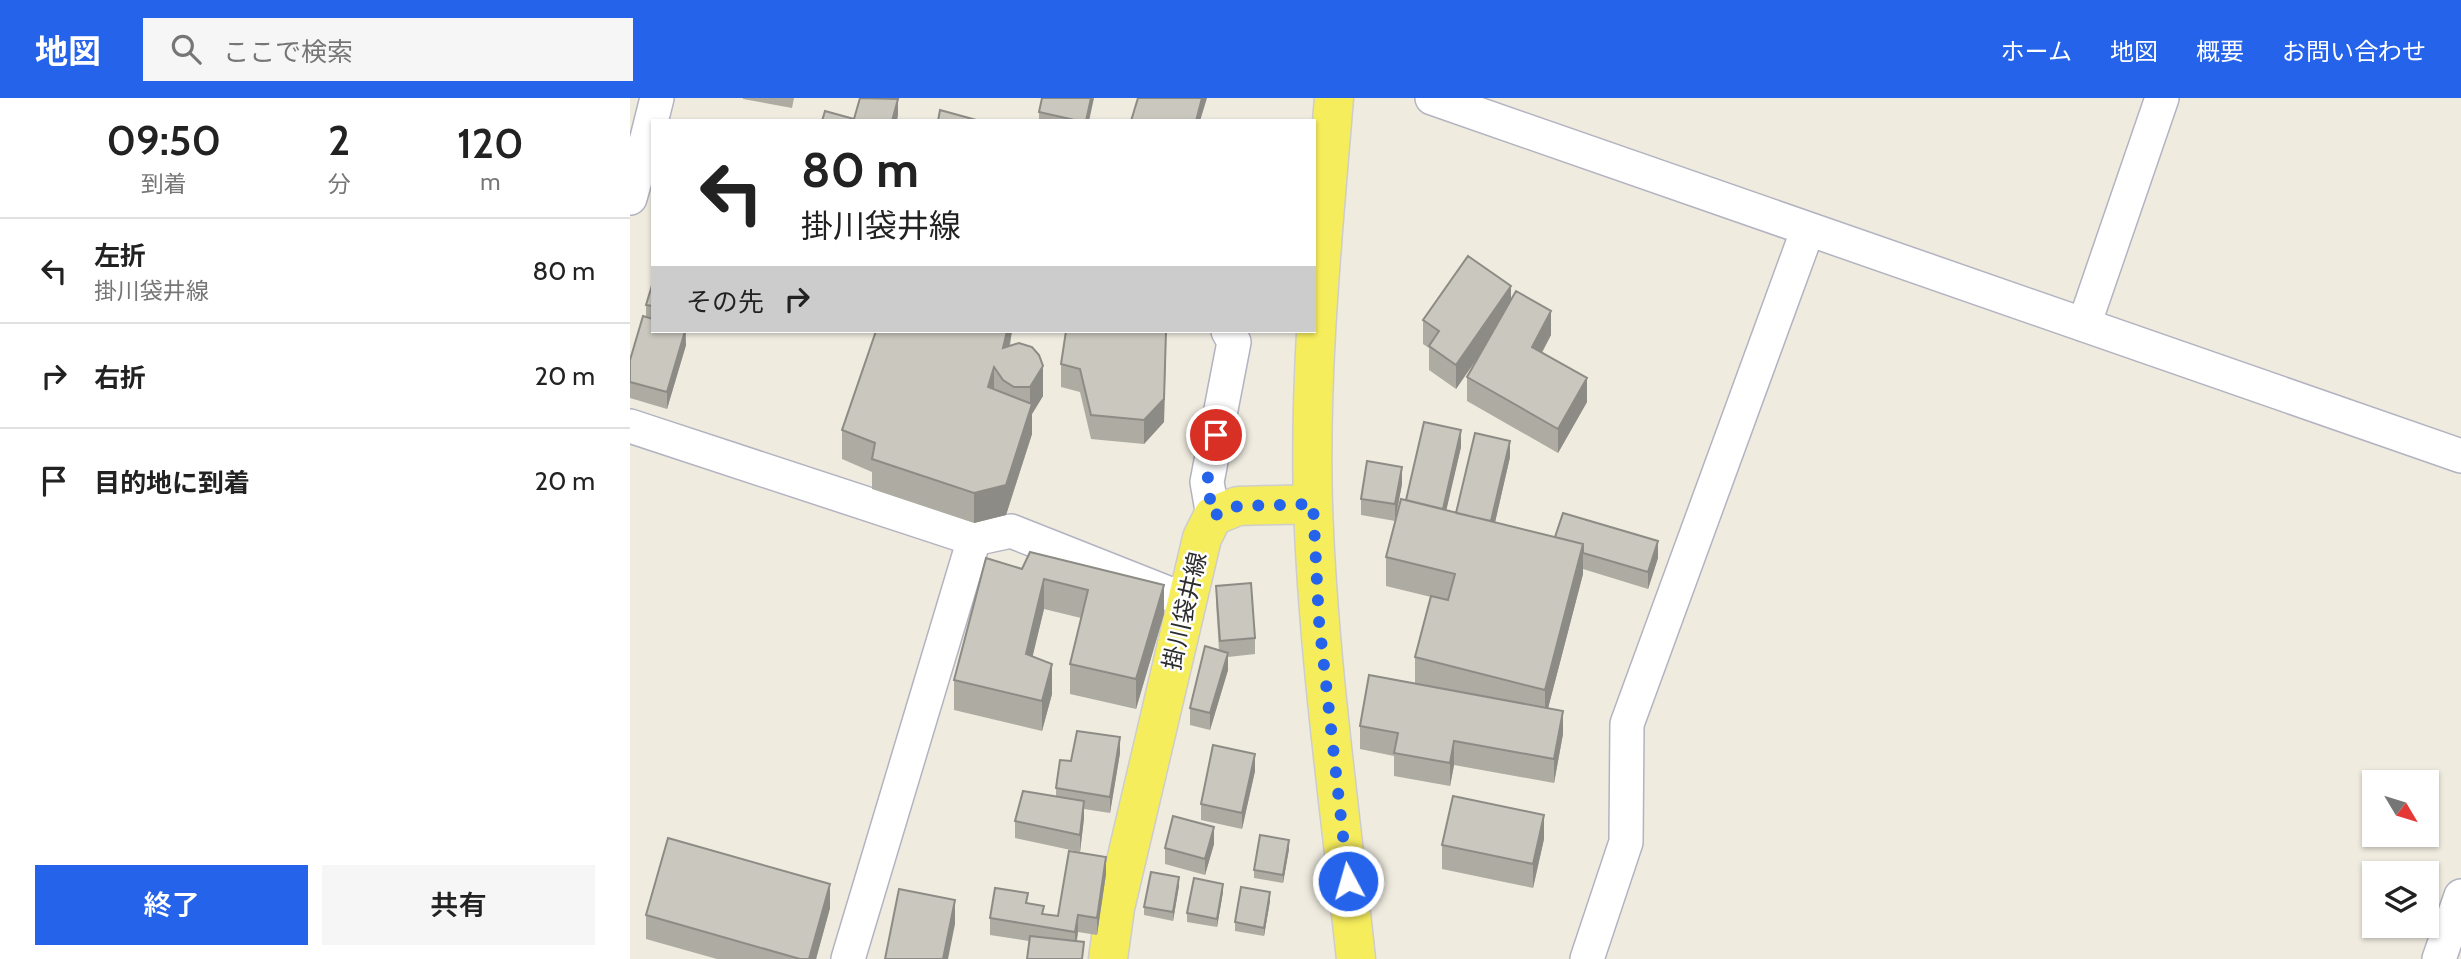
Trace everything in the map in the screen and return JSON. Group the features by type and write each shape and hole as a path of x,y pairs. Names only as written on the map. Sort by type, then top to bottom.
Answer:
{"main road":[{"path":"1316,320 1334,98"},
{"path":"1315,333 1313,504 1319,621 1356,959"},
{"path":"1213,516 1238,506 1313,504"},
{"name":"掛川袋井線","path":"1108,959 1115,908 1202,538 1213,516"}],"street":[{"path":"653,119 657,98"},
{"path":"1432,98 2461,456"},
{"path":"2084,325 2162,98"},
{"path":"630,198 650,139"},
{"path":"1587,959 1626,842 1627,724 1808,229"},
{"path":"1213,516 1207,482 1234,342 1229,333"},
{"path":"630,426 974,539 1011,531 1188,601"},
{"path":"848,959 974,539"},
{"path":"2439,959 2461,896"}],"building":[{"path":"860,98 898,99 893,119 854,119"},
{"path":"1042,98 1091,98 1086,119 1070,119 1039,112"},
{"path":"1138,98 1202,98 1197,119 1132,119"},
{"path":"940,110 973,119 938,119"},
{"path":"825,111 854,119 823,119"},
{"path":"1468,256 1511,286 1456,365 1429,346 1439,331 1423,320"},
{"path":"651,289 651,306 646,305"},
{"path":"1516,291 1551,311 1532,347 1587,378 1558,429 1467,377"},
{"path":"643,316 651,318 651,333 684,333 667,392 630,382 630,360"},
{"path":"875,333 1007,333 1003,348 1019,343 1032,347 1043,366 1030,387 1014,387 1003,380 994,367 988,387 1032,404 1006,485 974,493 872,459 875,443 842,430"},
{"path":"1066,333 1166,333 1164,399 1144,420 1091,415 1080,369 1061,364"},
{"path":"1424,422 1461,430 1443,509 1406,500"},
{"path":"1475,433 1510,441 1491,521 1456,513"},
{"path":"1367,461 1402,467 1395,504 1361,499"},
{"path":"1401,499 1583,544 1545,690 1415,657 1431,596 1448,600 1455,574 1386,557"},
{"path":"1563,513 1658,541 1648,572 1583,553 1583,544 1555,537"},
{"path":"1030,552 1164,585 1136,679 1070,664 1088,590 1044,579 1026,654 1052,664 1042,701 954,680 986,558 1022,569"},
{"path":"1251,583 1255,638 1220,641 1216,586"},
{"path":"1205,646 1228,653 1210,713 1190,708"},
{"path":"1369,675 1563,711 1554,759 1454,741 1450,763 1394,753 1398,733 1360,726"},
{"path":"1077,731 1120,737 1110,797 1056,788 1060,760 1071,761"},
{"path":"1213,745 1255,754 1242,813 1201,804"},
{"path":"1023,791 1084,801 1080,835 1015,821"},
{"path":"1453,796 1544,815 1533,864 1442,845"},
{"path":"1173,816 1214,827 1205,859 1165,848"},
{"path":"1260,835 1289,840 1283,875 1254,870"},
{"path":"668,838 830,884 809,959 800,959 646,915"},
{"path":"1069,851 1106,857 1097,918 1078,915 1075,932 990,918 995,888 1028,893 1026,903 1044,906 1042,914 1058,916"},
{"path":"1151,872 1179,877 1173,912 1144,907"},
{"path":"1194,878 1223,884 1217,919 1187,913"},
{"path":"1241,887 1270,892 1264,928 1235,922"},
{"path":"899,889 955,900 943,959 885,959"},
{"path":"1030,936 1084,942 1082,959 1027,959"}],"route":[{"path":"1216,435 1207,482 1213,516 1238,506 1313,504 1319,621 1348,881"}]}
